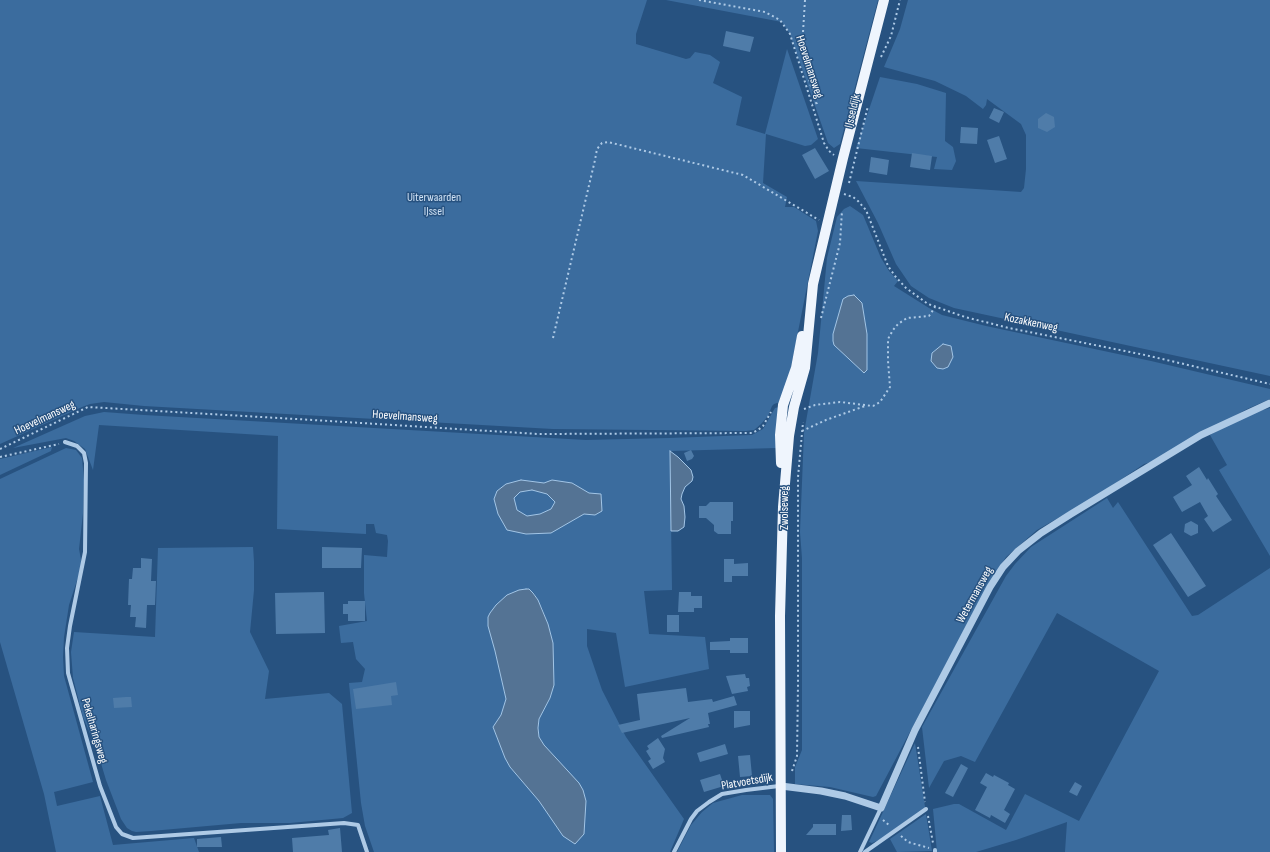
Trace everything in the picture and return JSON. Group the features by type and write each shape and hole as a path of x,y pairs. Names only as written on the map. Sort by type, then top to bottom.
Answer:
{"main road":[{"name":"IJsseldijk","path":"827,224 884,0"},
{"name":"Zwolseweg","path":"781,852 786,787 780,616 783,507 788,443 799,408 805,368 813,284 827,224"},
{"name":"Zwolseweg","path":"783,507 780,446 784,405 796,368 805,319 811,298"}],"street":[{"name":"Wetermansweg","path":"860,852 915,730 1003,567 1018,551 1053,526 1201,435 1270,403"},
{"name":"Pekelharingsweg","path":"65,442 78,446 84,453 86,463 85,552 70,626 67,648 68,673 100,786 116,827 122,834 133,838 344,823 358,825 367,852"},
{"path":"786,787 821,791 845,796 879,812"},
{"name":"Platvoetsdijk","path":"674,852 691,819 697,811 722,794 746,790 786,787"},
{"path":"865,852 926,809"}],"path":[{"name":"Hoevelmansweg","path":"699,0 765,12 780,20 790,34 824,143 829,151 834,155 854,160"},
{"path":"805,0 804,32 810,84 816,94 817,103 812,104"},
{"path":"880,59 891,36 900,0"},
{"name":"IJsseldijk","path":"848,188 870,100"},
{"path":"553,338 597,149 602,143 608,142 743,175 827,224"},
{"name":"Kozakkenweg","path":"845,199 846,194 858,201 866,210 888,266 895,276 916,296 935,307 1009,328 1144,355 1270,384"},
{"path":"821,319 840,242 842,231 842,210"},
{"path":"799,408 840,402 872,406 880,402 890,387 888,339 893,330 898,324 907,318 929,316 935,307"},
{"path":"799,408 806,402"},
{"name":"Hoevelmansweg","path":"0,449 88,407 546,434 752,433 763,426 776,405 784,405"},
{"path":"802,431 833,417 868,405"},
{"name":"Zwolseweg","path":"786,787 797,756 798,477 803,416"},
{"path":"0,457 65,442"},
{"path":"915,730 926,809 935,851"},
{"path":"879,812 895,831 908,842 935,851"}],"green space":[{"name":"Uiterwaarden IJssel","path":"0,0 647,0 636,34 636,44 686,59 690,58 695,52 710,55 720,62 713,83 742,97 736,125 765,134 787,49 818,139 811,145 805,146 766,134 763,183 787,197 785,207 794,207 816,221 818,231 788,382 780,402 772,406 768,416 754,430 746,431 553,429 144,406 104,402 82,407 0,444"},
{"path":"666,0 878,0 840,144 834,148 828,143 790,34 782,22"},
{"path":"908,0 1270,0 1270,376 954,308 929,298 911,286 896,264 878,223 856,181 1021,192 1024,188 1026,169 1026,135 1021,124 987,99 986,105 983,109 966,96 935,81 884,67 900,29"},
{"path":"880,77 917,84 946,93 945,141 953,147 956,161 952,170 934,169 937,157 856,148"},
{"path":"850,206 863,215 881,258 889,271 898,281 894,286 942,315 1270,389 1270,399 1247,409 1151,462 1144,464 1098,495 1037,530 1006,557 973,613 876,796 873,797 830,787 795,784 795,767 802,750 802,558 800,532 804,433 818,353 827,258 837,217 844,209","holes":["862,303 867,334 833,334"]},
{"path":"779,407 776,448 670,451 672,590 644,591 649,634 705,637 709,669 625,687 616,633 587,629 587,646 602,690 626,737 684,819 670,852 374,852 365,826 361,803 349,683 362,682 365,669 356,659 353,642 341,643 339,626 367,621 364,593 364,555 387,557 387,535 376,533 374,524 366,524 366,534 277,529 278,436 99,425 93,470 85,449 74,441 66,438 13,448 85,416 104,412 586,440 752,435 763,429 775,408","holes":["529,590 534,593 542,608 553,643 554,685 550,698 539,719 538,728 539,737 544,745 563,836 539,801 510,767 493,727 501,715 506,699 488,626"]},
{"path":"1270,408 1270,556 1219,470 1227,465 1210,435 1225,426 1259,411"},
{"path":"52,447 51,451 0,475 0,459"},
{"path":"66,448 76,450 82,458 84,480 83,513 79,549 82,565 69,605 64,637 64,676 93,782 54,792 57,806 100,796 113,845 194,838 199,852 56,852 44,794 0,642 0,479"},
{"path":"1107,498 1113,508 1118,502 1192,616 1198,615 1270,568 1270,852 1065,852 1067,822 976,852 937,852 933,809 954,804 959,804 1006,830 1025,794 1079,821 1159,671 1057,613 975,762 961,756 944,761 929,788 922,727 1006,576 1031,547"},
{"path":"253,547 254,590 250,632 269,671 265,699 329,693 342,704 352,813 343,818 290,823 241,823 151,831 132,831 127,828 121,819 106,780 97,750 83,717 73,678 71,652 74,632 155,637 158,548"},
{"path":"915,743 925,807 881,839 872,843 869,842"},
{"path":"742,795 770,795 773,799 774,852 677,852 691,825 702,812 713,803"},
{"path":"926,814 932,851 897,852 890,839"}],"shaded area":[{"path":"854,295 862,303 867,334 867,370 864,373 834,345 833,341 833,334 843,299"},
{"path":"943,344 951,346 953,357 948,367 943,369 937,368 931,361 932,353"},
{"path":"670,451 691,470 693,477 692,481 685,487 682,494 681,499 684,506 685,517 684,527 678,531 671,531"},
{"path":"521,480 544,483 552,480 572,483 589,493 601,494 602,511 595,515 584,514 551,533 526,534 507,530 498,514 494,499 497,491 506,484","holes":["532,490 547,494 555,502 551,509 540,514 527,516 517,510 514,498 520,492"]},
{"path":"529,589 538,600 548,624 553,643 554,685 550,698 539,719 539,737 544,745 579,783 586,801 584,834 575,844 563,836 539,801 510,767 493,727 501,715 506,699 488,626 488,617 496,605 507,595 519,590"}],"building":[{"path":"726,31 754,37 750,52 723,46"},
{"path":"994,108 1004,112 999,123 989,118"},
{"path":"1046,113 1054,117 1055,127 1047,132 1038,128 1038,119"},
{"path":"961,127 978,128 977,144 960,143"},
{"path":"999,136 1007,159 995,163 987,140"},
{"path":"815,148 829,171 815,179 802,155"},
{"path":"912,153 932,156 930,170 910,167"},
{"path":"871,157 889,160 887,175 869,172"},
{"path":"691,450 694,456 692,459 687,461 684,453"},
{"path":"1199,467 1218,494 1216,496 1232,520 1213,532 1204,519 1208,516 1200,502 1182,512 1173,497 1192,485 1186,476"},
{"path":"710,502 733,502 731,534 718,534 714,531 714,525 706,518 699,518 699,506 706,506"},
{"path":"1191,521 1198,525 1198,533 1191,536 1184,532 1185,524"},
{"path":"1171,533 1206,586 1188,597 1153,545"},
{"path":"322,547 362,548 361,568 322,568"},
{"path":"141,558 152,559 151,581 156,581 155,605 147,605 146,628 135,627 136,617 130,617 131,605 128,605 129,579 132,579 133,568 141,568"},
{"path":"724,559 734,559 734,564 748,563 748,576 732,576 732,582 724,582"},
{"path":"324,592 325,633 276,634 275,593"},
{"path":"679,592 691,592 691,596 702,596 702,608 694,608 694,612 678,612"},
{"path":"348,601 365,601 365,621 348,621 348,614 343,614 343,604 348,604"},
{"path":"667,615 679,615 679,632 667,632"},
{"path":"730,638 748,638 748,653 730,653 730,650 710,650 710,642 730,641"},
{"path":"745,674 746,678 749,678 750,686 747,687 748,691 732,694 726,676"},
{"path":"396,682 398,695 391,696 392,705 356,709 353,689"},
{"path":"686,688 688,702 712,699 713,702 734,696 737,705 708,713 710,724 708,724 709,727 662,738 661,736 690,718 622,733 618,725 640,720 637,694"},
{"path":"131,697 132,707 114,708 113,698"},
{"path":"734,711 750,711 750,725 734,728"},
{"path":"658,738 665,749 663,758 665,762 653,769 648,761 651,759 646,751 649,749 647,746"},
{"path":"725,744 728,754 700,762 697,753"},
{"path":"750,755 752,776 740,777 738,756"},
{"path":"961,764 968,768 953,797 945,793"},
{"path":"986,773 993,777 994,775 1009,783 1008,785 1015,789 1004,810 1010,814 1005,823 991,815 990,818 975,810 987,787 980,783"},
{"path":"720,774 724,786 704,792 700,780"},
{"path":"1075,782 1082,786 1077,796 1069,792"},
{"path":"842,815 851,815 852,830 841,831"},
{"path":"813,824 836,824 836,835 806,835 813,827"},
{"path":"340,828 342,852 293,852 292,838 329,835 328,830"},
{"path":"221,837 222,847 197,847 197,839"}]}
